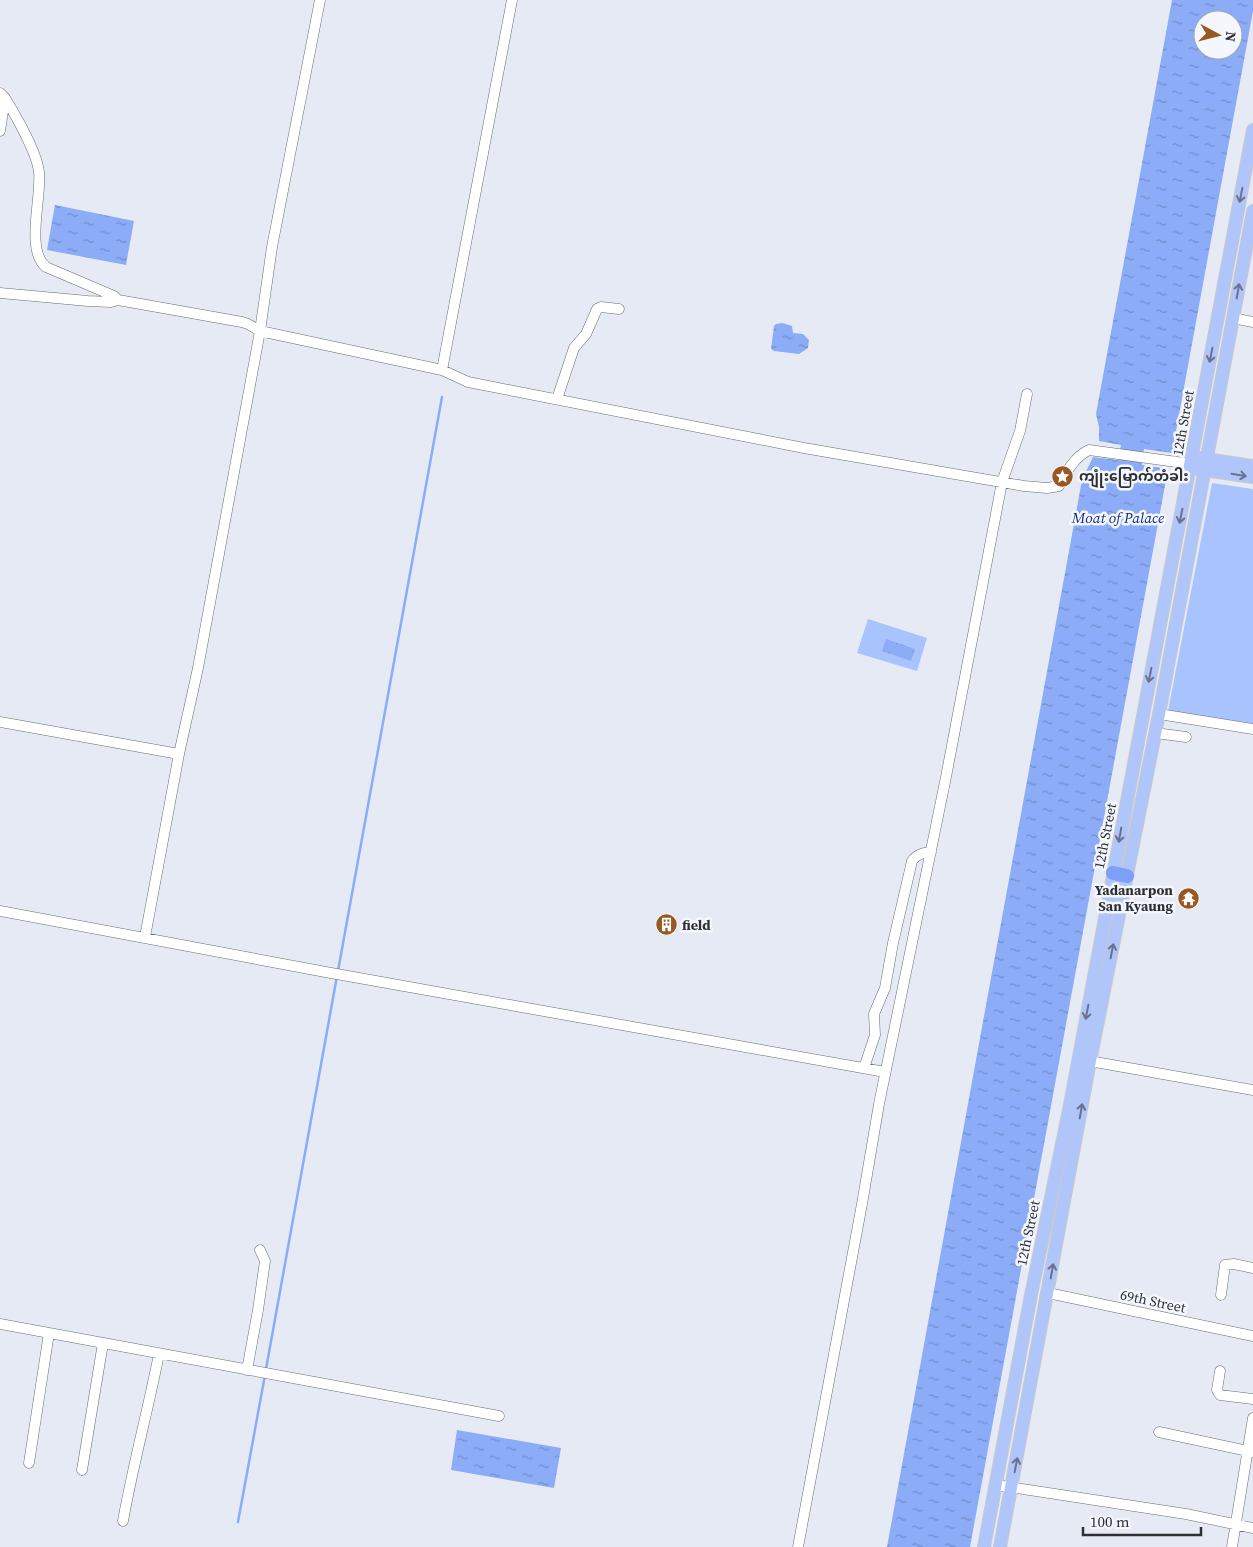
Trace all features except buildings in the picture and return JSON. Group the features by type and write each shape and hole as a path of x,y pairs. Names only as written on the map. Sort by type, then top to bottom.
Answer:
{"main road":[{"name":"12th Street","path":"984,1547 1031,1295 1084,1060 1120,875 1188,463 1253,130"},
{"name":"12th Street","path":"1120,875 1159,714 1253,211"},
{"path":"1188,463 1253,466"},
{"path":"1205,464 1253,477"},
{"name":"12th Street","path":"1000,1547 1048,1293 1084,1060"}],"street":[{"path":"146,937 260,331 272,247 320,0"},
{"path":"442,370 512,0"},
{"path":"3,96 30,146 39,169 40,181 35,244 39,260 46,267 114,296 118,300"},
{"path":"0,130 3,96"},
{"path":"0,293 111,302 118,300 242,322 260,331 442,370 468,382 804,448 1032,487 1056,488 1078,458 1086,451 1092,450 1188,463"},
{"path":"557,399 574,348 586,334 598,309 601,307 619,309"},
{"path":"1233,318 1253,322"},
{"path":"798,1547 885,1072 931,852 1002,482 1020,431 1027,394"},
{"path":"1159,714 1253,729"},
{"path":"0,722 179,754"},
{"path":"1155,733 1186,737"},
{"path":"864,1068 875,1035 874,1014 885,988 912,861 917,856 931,852"},
{"path":"0,911 885,1072"},
{"path":"896,934 914,936"},
{"path":"1084,1060 1253,1090"},
{"path":"247,1370 261,1297 265,1261 260,1250"},
{"path":"1221,1295 1225,1265 1234,1264 1253,1268"},
{"name":"69th Street","path":"1048,1293 1253,1336"},
{"path":"0,1324 499,1416"},
{"path":"29,1464 50,1333"},
{"path":"82,1470 103,1343"},
{"path":"123,1520 130,1477 145,1421 159,1354"},
{"path":"1220,1371 1217,1390 1220,1395 1253,1399"},
{"path":"1232,1547 1250,1451 1253,1418"},
{"path":"1159,1432 1250,1451"},
{"path":"996,1484 1186,1514 1253,1528"}],"shaded area":[{"path":"1212,483 1253,489 1253,727 1168,711"},
{"path":"868,619 927,638 917,671 857,653"}],"water":[{"name":"Moat of Palace","path":"1172,0 1253,0 1253,11 1172,453 1144,449 1142,465 1168,469 970,1547 887,1547 1082,480 1093,457 1118,460 1121,445 1099,441 1099,427 1096,414"},
{"path":"55,205 134,221 126,265 47,250"},
{"path":"782,323 792,326 793,333 803,334 809,340 808,348 799,354 771,349 774,326"},
{"path":"886,639 915,649 911,661 882,651"},
{"path":"457,1430 561,1448 554,1488 451,1470"}],"waterway":[{"path":"338,971 442,397"},
{"path":"266,1369 337,976"},
{"path":"238,1522 265,1375"}],"place":[{"name":"ကျုံးမြောက်တံခါး","path":"1063,476"},
{"name":"Yadanarpon San Kyaung","path":"1189,898"},
{"name":"field","path":"666,925"}]}
